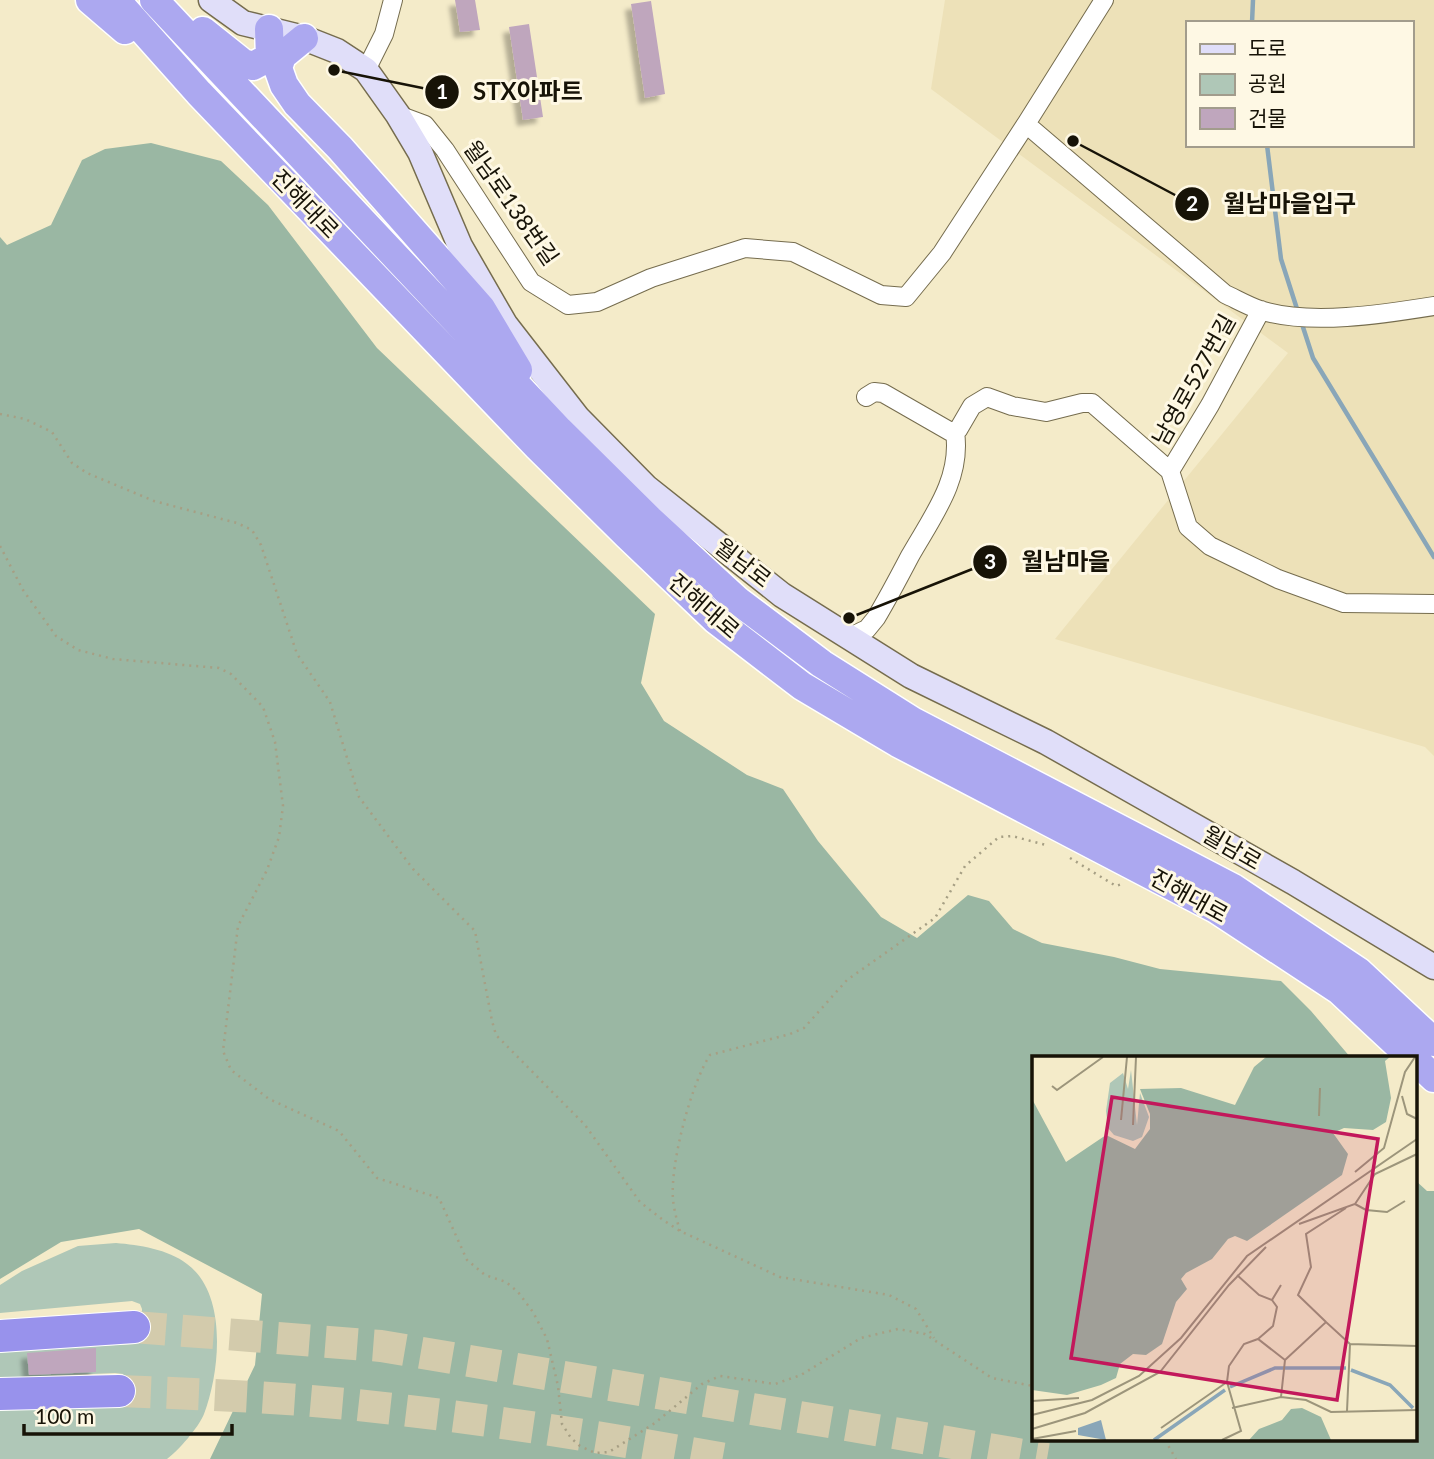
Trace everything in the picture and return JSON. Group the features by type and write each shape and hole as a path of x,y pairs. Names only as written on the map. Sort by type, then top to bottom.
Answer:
{"highway":[{"path":"90,0 199,93"},
{"name":"진해대로","path":"116,0 199,93 538,447 716,620 802,686 898,743 1216,909 1339,990 1411,1056"},
{"name":"진해대로","path":"154,0 542,412 649,519 738,601 822,664 914,722 1233,888 1359,972 1434,1042"},
{"path":"160,0 243,63 253,66 270,57 269,29"},
{"path":"304,38 282,56 278,68 284,85 298,104 481,307 542,412"},
{"name":"진해대로","path":"1416,1061 1434,1078"},
{"path":"0,1336 134,1327"},
{"path":"0,1394 119,1391"}],"main road":[{"name":"월남로","path":"211,0 243,23 304,38 337,51 366,69 420,152 460,246 505,324 578,418 646,487 782,594 911,676 1046,742 1293,882 1434,967"}],"street":[{"path":"366,69 384,34 393,0"},
{"path":"1026,124 1104,0"},
{"name":"월남로138번길","path":"398,116 425,125 531,282 568,304 597,302 651,278 745,248 793,252 881,295 906,297 942,253 1026,124"},
{"name":"남영로527번길","path":"1026,124 1225,294 1261,310 1210,405 1170,471 1188,527 1210,545 1278,579 1344,603 1434,605"},
{"path":"1261,310 1319,317 1372,317 1434,306"},
{"path":"866,397 874,392 884,393 932,422 955,432"},
{"path":"850,637 867,629 876,618 940,507 951,479 957,444 955,432 972,405 986,397 1012,406 1046,412 1087,402 1101,410 1170,471"}],"path":[{"path":"0,414 25,419 52,432 72,463 86,473 154,501 237,523 252,530 261,545 297,654 330,702 359,797 413,869 475,931 496,1035 585,1125 640,1202 680,1231 780,1277 889,1295 916,1309 936,1341"},
{"path":"0,547 23,590 56,636 78,650 113,659 219,668 231,674 263,707 275,742 283,806 279,837 271,859 238,926 223,1051 231,1070 269,1099 338,1131 377,1178 439,1198 467,1260 485,1275 506,1282 518,1292 533,1312 547,1339 558,1386 562,1424 580,1446 595,1453 608,1452 655,1423 702,1384 720,1376 775,1384 802,1375 861,1338 898,1329 925,1334 992,1378 1032,1386"},
{"path":"680,1231 673,1198 677,1153 701,1069 710,1055 790,1034 803,1028 847,980 935,918 965,866 999,836 1012,836 1051,846"},
{"path":"1061,853 1116,886 1131,882"},
{"path":"1167,1442 1176,1459"}],"shaded area":[{"path":"945,0 1434,0 1434,756 1425,747 1055,639 1288,353 931,89"}],"green space":[{"path":"151,143 221,161 268,205 377,348 655,614 641,683 664,721 747,775 783,789 818,841 881,917 917,938 968,895 989,901 1013,929 1042,943 1160,969 1281,981 1349,1056 1032,1056 1032,1442 1416,1442 1416,1181 1427,1191 1434,1191 1434,1459 210,1459 255,1365 262,1294 139,1229 61,1242 0,1279 0,237 7,245 51,225 82,160 105,149"},
{"path":"116,1243 153,1249 179,1259 200,1277 209,1294 217,1334 214,1377 204,1414 188,1438 167,1459 0,1459 0,1409 125,1379 123,1374 115,1373 0,1378 0,1351 135,1344 142,1339 142,1309 140,1304 132,1301 0,1313 0,1285 22,1271 78,1246"}],"building":[{"path":"455,0 475,0 480,30 460,32"},
{"path":"651,1 665,94 645,98 631,4"},
{"path":"529,24 543,117 523,120 509,27"},
{"path":"96,1348 96,1372 29,1375 27,1353"}],"waterway":[{"path":"1252,21 1253,0"},
{"path":"1267,147 1281,259 1298,312"},
{"path":"1301,321 1313,358 1434,557"}],"tunnel":[{"path":"134,1327 381,1346 1047,1459"},
{"path":"119,1391 268,1398 403,1410 725,1459"}],"place":[{"name":"STX아파트","path":"334,70"},
{"name":"월남마을입구","path":"1073,141"},
{"name":"월남마을","path":"849,618"}]}
